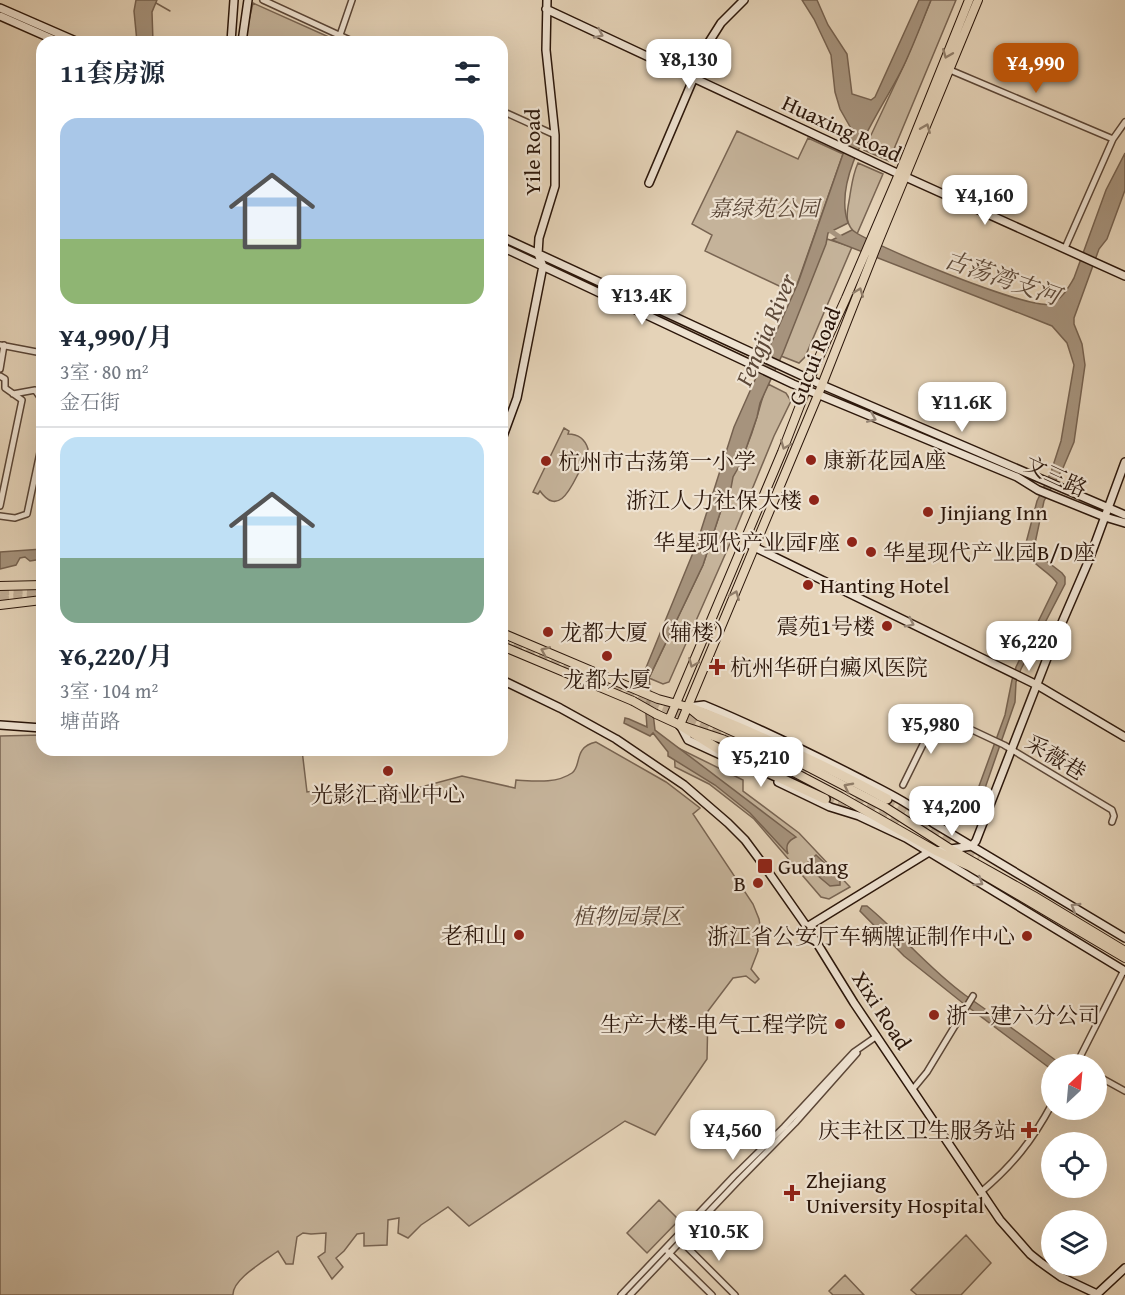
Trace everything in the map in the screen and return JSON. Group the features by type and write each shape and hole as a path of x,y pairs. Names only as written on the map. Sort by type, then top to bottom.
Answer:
{"highway":[{"path":"688,707 790,749 886,799"},
{"path":"680,725 720,750 825,799"}],"main road":[{"path":"231,36 234,0"},
{"path":"243,36 248,0"},
{"name":"Yile Road","path":"538,254 539,238 555,186 555,135 546,50 547,0"},
{"path":"649,183 709,42 721,23 744,0"},
{"name":"Gucui Road","path":"902,175 969,0"},
{"name":"Gucui Road","path":"680,725 818,395 875,239 950,70 978,0"},
{"path":"0,8 64,36"},
{"name":"Huaxing Road","path":"546,9 860,156 1125,276"},
{"path":"0,16 45,36"},
{"path":"508,240 783,368 1125,515"},
{"name":"文三路","path":"508,250 807,391 1017,477 1052,496 1125,523"},
{"path":"508,423 517,398 543,266 538,254"},
{"name":"Gucui Road","path":"669,720 807,391 816,364 868,258"},
{"path":"807,927 933,852 972,846 980,834 1125,462"},
{"path":"744,542 1037,685 1125,737"},
{"path":"0,586 36,585"},
{"path":"0,605 36,601"},
{"path":"508,636 658,699 688,707 704,705 810,753 919,810 933,823 1125,938"},
{"path":"508,649 633,701 680,725 722,739 782,766 841,797 933,852 1124,971"},
{"name":"Xixi Road","path":"508,682 600,729 644,757 700,798 745,840 807,927 1000,1220 1030,1254 1061,1276 1098,1294"},
{"path":"688,707 699,716 787,756 885,807 952,850 1125,951"},
{"path":"0,725 36,728"},
{"path":"680,725 688,740 830,807 883,826 933,852 969,866 1125,958"},
{"path":"1098,1294 1125,1268"}],"street":[{"path":"263,0 340,35 352,0"},
{"path":"950,70 1113,139"},
{"path":"508,114 555,135"},
{"path":"1065,248 1113,139 1125,122"},
{"path":"0,369 2,345 36,352"},
{"path":"0,376 5,379 5,388 22,400 0,506"},
{"path":"13,394 36,391"},
{"path":"0,516 15,518 27,514 36,471"},
{"name":"采薇巷","path":"903,785 938,714 998,742 1112,810 1114,816 1112,822"},
{"path":"1082,1054 1124,971"},
{"path":"913,1089 927,1072 973,996"},
{"path":"630,1295 679,1238 795,1123 860,1049 877,1036"},
{"path":"1107,1082 1125,1091"},
{"path":"981,1192 1021,1154 1043,1120"},
{"path":"679,1238 735,1295"},
{"path":"621,1295 667,1251"},
{"path":"667,1251 712,1295"}],"green space":[{"path":"931,0 956,0 889,161 864,150 904,65"},
{"path":"253,3 327,36 245,36"},
{"name":"嘉绿苑公园","path":"737,131 798,159 808,138 843,154 794,293 705,251 712,235 692,224"},
{"path":"858,163 883,174 857,234 849,225 847,216"},
{"path":"827,239 852,247 805,357 799,363 781,356"},
{"path":"768,384 786,393 791,401 669,682 663,684 649,678 703,565 731,480 754,428"},
{"path":"564,428 569,431 568,434 578,436 583,440 588,449 582,467 566,494 557,501 552,501 540,491 538,494 533,492"},
{"name":"植物园景区","path":"36,735 36,756 303,756 307,792 322,790 369,801 462,776 515,788 516,780 559,779 575,770 584,748 596,742 666,782 700,808 693,814 753,904 759,919 762,938 757,941 758,951 751,969 759,979 755,983 746,976 733,978 708,1011 707,1059 655,1135 625,1121 469,1226 448,1207 421,1225 408,1238 398,1233 399,1218 388,1220 387,1245 364,1246 364,1233 357,1234 336,1258 343,1267 332,1279 318,1257 325,1252 326,1233 303,1233 297,1237 293,1264 286,1264 278,1251 243,1277 234,1289 233,1295 0,1295 0,736"},
{"path":"674,746 743,780 743,791 799,833 850,887 829,899 821,897 754,819 709,784 675,767"},
{"path":"659,1200 679,1220 647,1253 627,1233"},
{"path":"966,1235 991,1263 961,1295 917,1295 911,1290"},
{"path":"845,1275 864,1295 833,1295 829,1291"}],"shaded area":[{"path":"136,0 157,0 152,12 153,36 136,36 134,11"},
{"path":"802,0 817,0 828,25 847,54 852,94 871,100 875,97 919,0 931,0 904,65 853,163 847,184 845,204 848,223 828,233 826,244 783,353 760,403 741,463 726,495 703,565 649,678 655,730 796,837 788,844 788,854 750,813 715,785 668,756 668,752 653,733 650,736 624,723 625,718 647,727 643,675 697,543 734,427 798,283 843,154 853,132 840,109 835,92 831,55"},
{"path":"1125,153 1125,190 1107,239 1099,249 1074,318 1082,344 1085,365 1074,442 1063,468 1044,501 1034,548 1036,553 1062,573 1065,577 1065,584 1021,669 1016,682 1015,702 976,814 974,814 971,808 1005,715 1016,667 1057,583 1029,556 1026,543 1037,501 1051,472 1061,441 1074,365 1067,343 1052,326 832,240 852,230 889,249 951,275 1013,297 1050,304 1061,297 1074,278 1106,190"},
{"path":"36,549 36,560 20,558 16,565 0,569 0,552"},
{"path":"816,855 840,878 840,885 830,886 805,865"},
{"path":"862,906 867,906 952,985 1047,1054 1041,1054 1041,1062 904,956 860,911"}],"waterway":[{"path":"156,3 170,11"},
{"name":"古荡湾支河","path":"828,229 844,240"}],"tunnel":[{"path":"0,591 36,589"},
{"path":"0,599 36,596"},
{"path":"508,641 740,739 812,773"},
{"path":"825,799 861,814"},
{"path":"887,799 924,821 978,860"},
{"path":"854,801 899,826"}],"place":[{"name":"康新花园A座","path":"811,460"},
{"name":"杭州市古荡第一小学","path":"546,461"},
{"name":"浙江人力社保大楼","path":"814,500"},
{"name":"Jinjiang Inn","path":"928,512"},
{"name":"华星现代产业园F座","path":"852,542"},
{"name":"华星现代产业园B/D座","path":"871,552"},
{"name":"Hanting Hotel","path":"808,585"},
{"name":"震苑1号楼","path":"887,626"},
{"name":"龙都大厦（辅楼）","path":"548,632"},
{"name":"龙都大厦","path":"607,656"},
{"name":"杭州华研白癜风医院","path":"717,667"},
{"name":"光影汇商业中心","path":"388,771"},
{"name":"Gudang","path":"765,866"},
{"name":"B","path":"758,883"},
{"name":"老和山","path":"519,935"},
{"name":"浙江省公安厅车辆牌证制作中心","path":"1027,936"},
{"name":"浙一建六分公司","path":"934,1015"},
{"name":"生产大楼-电气工程学院","path":"840,1024"},
{"name":"庆丰社区卫生服务站","path":"1029,1130"},
{"name":"Zhejiang University Hospital","path":"792,1193"}],"water label":[{"name":"Fengjia River","path":"766,330"}]}
